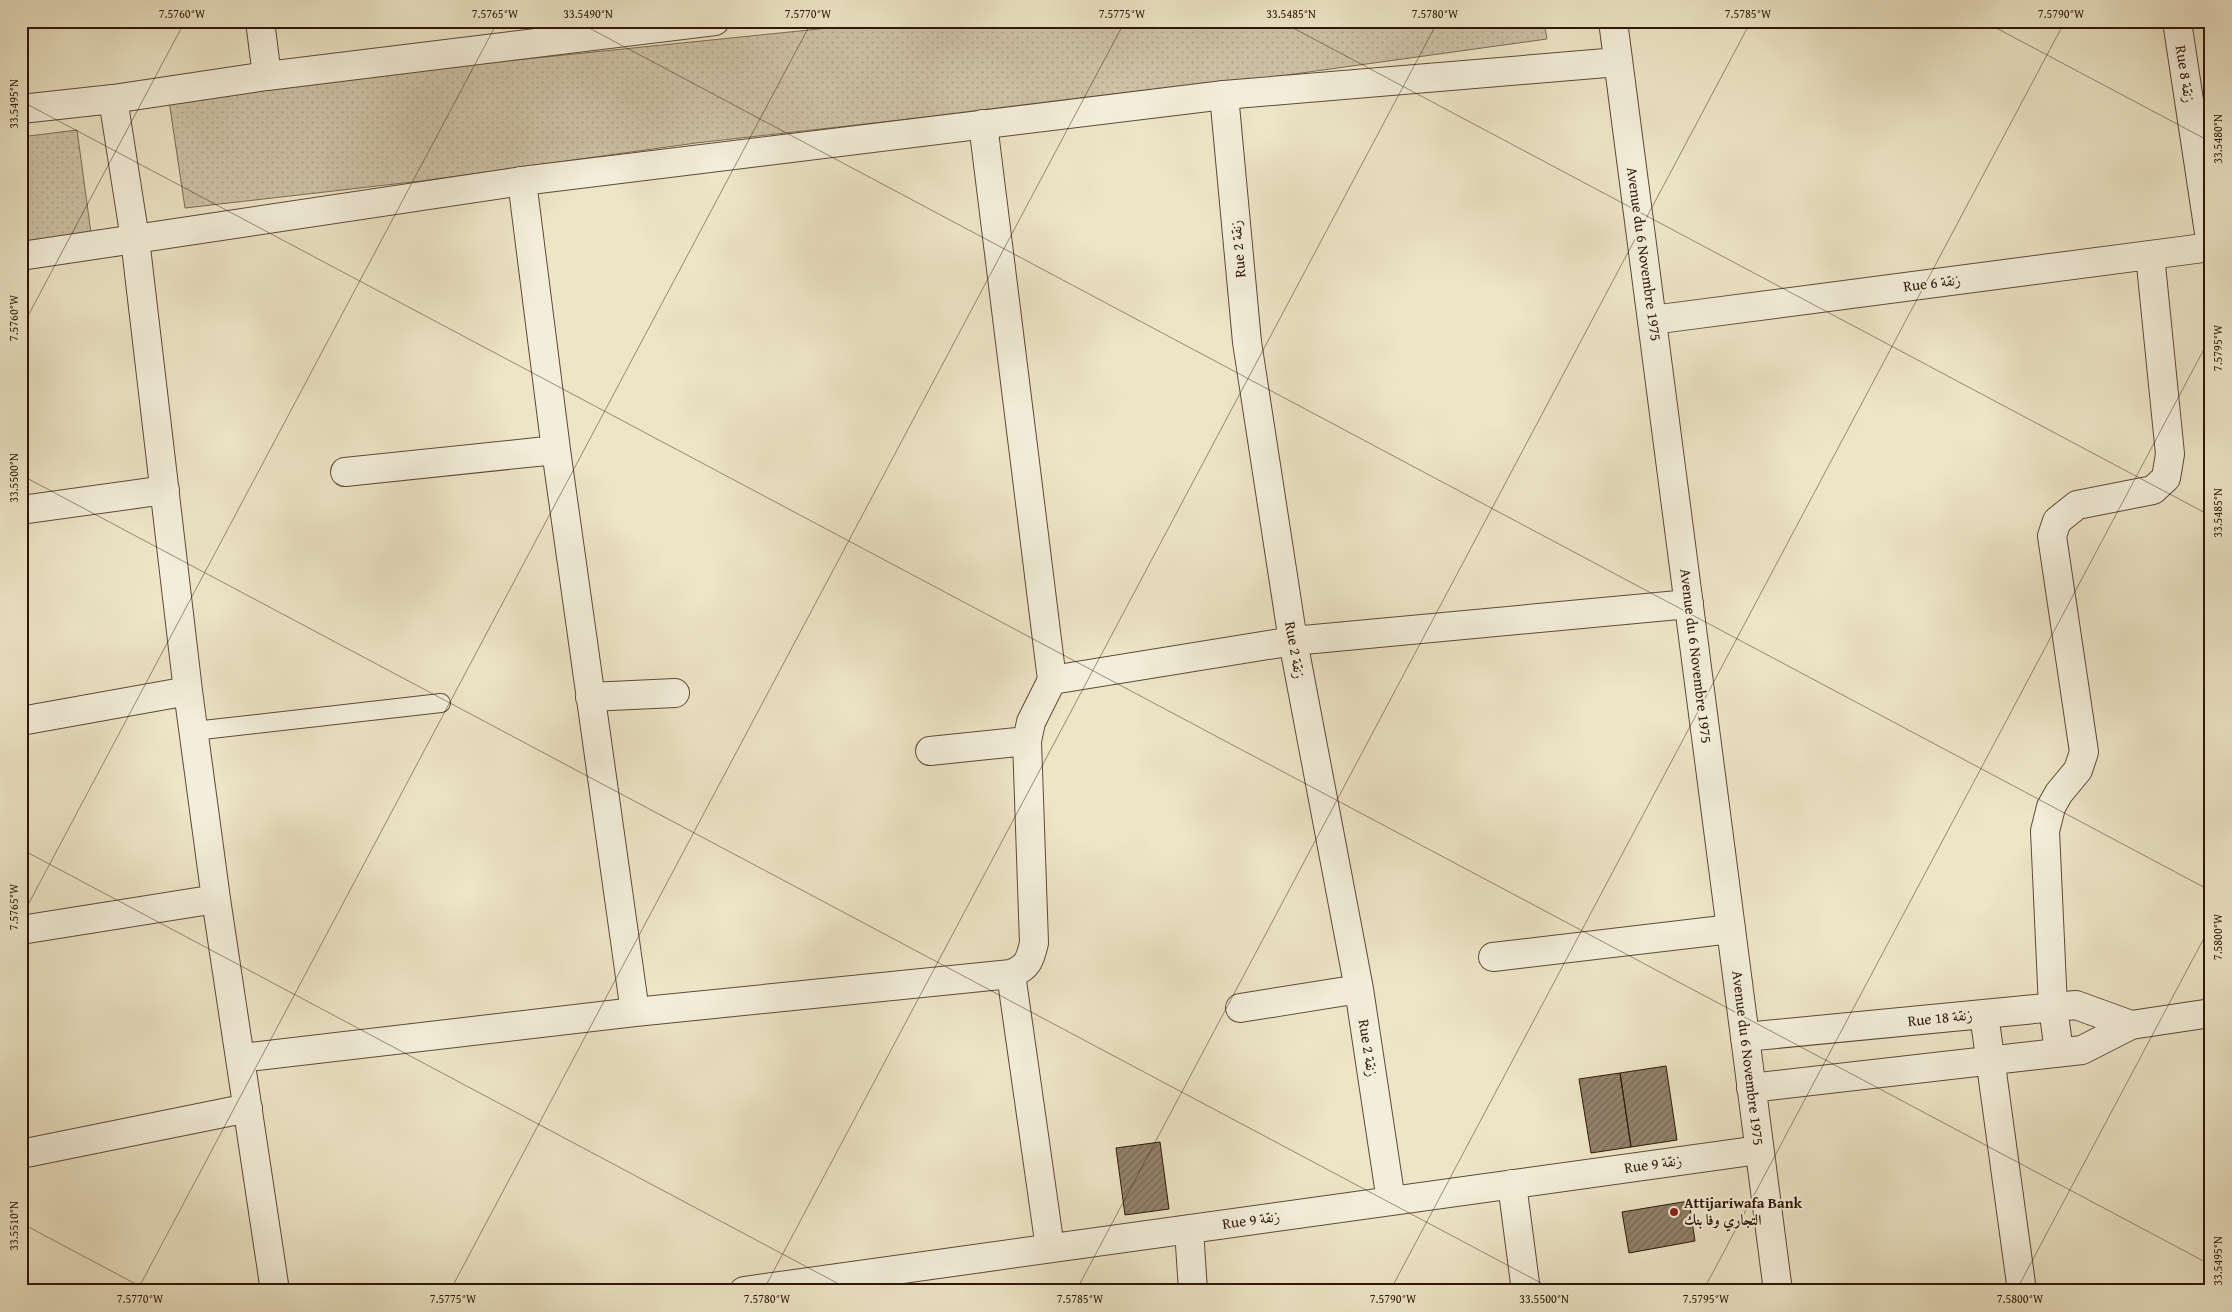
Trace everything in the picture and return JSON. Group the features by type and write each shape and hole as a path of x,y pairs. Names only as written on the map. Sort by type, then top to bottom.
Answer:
{"street":[{"path":"260,21 267,76"},
{"path":"21,109 113,99 267,76 714,21"},
{"name":"Avenue du 6 Novembre 1975","path":"1613,21 1778,1291"},
{"name":"Rue 8 زنقة","path":"2176,21 2211,246"},
{"path":"21,256 522,181 983,124 1224,95 1618,62"},
{"name":"Rue 2 زنقة","path":"1224,95 1247,342 1293,642 1359,989 1391,1201"},
{"path":"113,99 135,239 188,692 216,899 275,1291"},
{"path":"240,1058 634,1012 1011,974 1023,969 1030,959 1034,943 1026,741 1031,722 1052,680 983,124"},
{"path":"522,181 556,450 634,1012"},
{"name":"Rue 6 زنقة","path":"1652,320 2211,246"},
{"path":"2059,1052 2053,1007 2045,831 2051,806 2078,770 2084,752 2052,536 2057,521 2077,504 2153,490 2166,478 2170,454 2150,255"},
{"path":"345,472 556,450"},
{"path":"21,510 165,490"},
{"path":"1052,680 1293,642 1689,604"},
{"path":"21,721 188,692"},
{"path":"590,697 675,693"},
{"path":"930,751 1026,741"},
{"path":"21,930 216,899"},
{"path":"1493,957 1731,929"},
{"path":"1011,974 1050,1248"},
{"path":"1240,1008 1359,989"},
{"name":"Rue 18 زنقة","path":"1745,1037 2076,1005 2131,1025"},
{"name":"Rue 18 زنقة","path":"1751,1088 2082,1050 2131,1025 2211,1013"},
{"path":"1984,1014 2022,1291"},
{"path":"21,1154 248,1108"},
{"name":"Rue 9 زنقة","path":"744,1291 846,1284 1050,1248 1759,1150"},
{"path":"1512,1184 1526,1291"},
{"path":"1190,1229 1193,1291"}],"lane":[{"path":"194,731 441,703"}],"shaded area":[{"path":"897,21 1544,21 1547,39 1222,84 696,143 421,181 185,208 169,101 281,84"},
{"path":"77,130 91,233 21,242 21,137"}],"building":[{"path":"1666,1066 1677,1140 1631,1147 1620,1073"},
{"path":"1620,1073 1631,1147 1591,1153 1579,1079"},
{"path":"1160,1142 1169,1209 1125,1215 1116,1148"},
{"path":"1689,1201 1695,1241 1629,1253 1622,1212"}],"place":[{"name":"Attijariwafa Bank التجاري وفا بنك","path":"1674,1212"}]}
